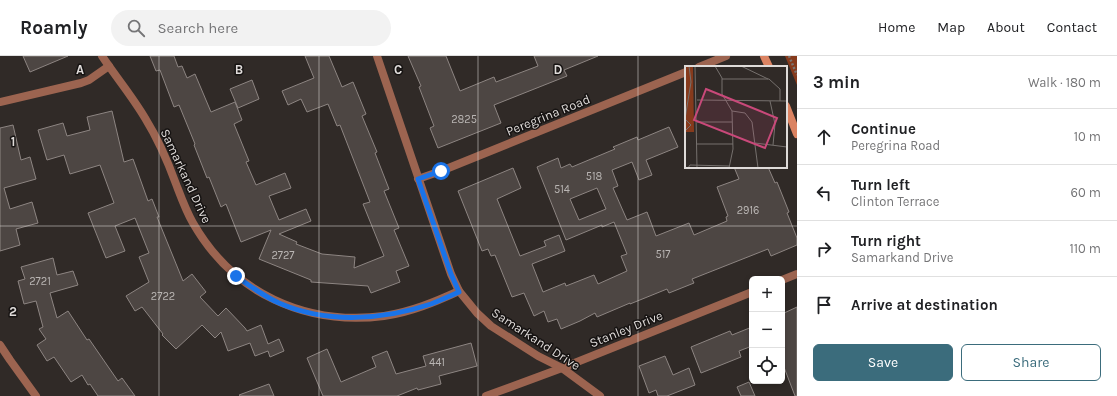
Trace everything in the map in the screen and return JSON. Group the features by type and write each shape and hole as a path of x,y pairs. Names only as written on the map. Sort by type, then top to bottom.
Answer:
{"main road":[{"path":"764,56 769,66"},
{"path":"787,109 797,134"}],"street":[{"name":"Samarkand Drive","path":"102,56 126,88 145,118 159,144 192,222 207,246 236,276 258,292 280,304 305,312 330,317 353,318 385,316 433,303 459,292 490,326 538,356 562,368 600,396"},
{"path":"377,56 451,274 459,292"},
{"path":"701,66 726,56"},
{"path":"0,102 81,83 109,66"},
{"name":"Peregrina Road","path":"418,179 685,72"},
{"path":"785,279 797,274"},
{"name":"Stanley Drive","path":"486,396 562,368 749,293"},
{"path":"0,345 36,396"}],"path":[{"path":"789,56 797,75"}],"shaded area":[{"path":"785,56 797,56 797,85"}],"building":[{"path":"23,56 68,56 30,72"},
{"path":"150,56 174,56 178,67 182,66 187,78 195,74 211,112 235,102 242,120 234,124 249,161 246,162 256,185 285,173 291,188 269,196 279,220 306,209 311,221 279,234 297,242 296,244 322,254 355,257 354,268 384,256 363,204 370,202 340,125 337,126 328,104 307,112 301,99 288,105 282,91 314,78 305,56 329,56 342,87 353,82 366,114 362,116 377,152 375,153 389,189 384,191 399,228 394,230 409,266 396,271 400,282 371,293 368,286 311,282 311,280 259,259 271,230 241,242 226,204 221,207 209,177 207,178 179,105 174,107 160,70 156,71"},
{"path":"408,56 446,56 460,91 494,77 496,82 538,66 534,56 598,56 564,70 567,76 494,105 501,123 438,148 430,128 434,126 419,87 421,86"},
{"path":"252,80 259,99 238,108 230,89"},
{"path":"112,111 124,162 133,159 148,201 152,199 159,217 157,217 183,281 192,274 206,292 200,297 218,316 226,308 247,331 261,325 268,344 279,339 284,351 270,357 268,351 255,356 250,343 228,351 221,332 215,338 202,325 176,349 162,335 163,334 142,307 135,311 126,296 149,282 139,257 149,253 135,218 115,226 125,251 106,258 88,213 114,203 100,165 70,174 64,155 47,160 38,130 63,123 67,136 90,130 87,117"},
{"path":"13,125 21,160 30,157 36,179 4,188 10,209 32,202 38,223 16,229 20,245 0,251 0,128"},
{"path":"669,127 678,147 646,160 652,175 639,180 632,162 612,170 618,186 613,188 627,220 647,212 656,236 689,223 694,235 727,221 726,217 728,216 717,187 739,179 734,168 768,168 775,183 777,182 789,212 787,213 797,238 797,245 771,256 768,249 692,279 694,283 669,293 667,289 597,317 595,313 561,329 557,319 548,322 544,311 534,316 524,293 512,297 495,255 491,256 488,249 482,251 458,191 513,168 521,188 497,199 520,256 546,246 544,241 559,235 565,251 532,264 543,292 565,283 566,286 594,275 598,284 627,271 621,256 627,254 614,222 602,227 602,225 566,240 537,167 558,158 561,168 570,164 572,167 615,149 613,147 637,137 638,140","holes":["597,188 606,209 579,220 570,199"]},
{"path":"53,258 57,275 73,271 78,285 50,293 57,318 68,311 87,340 89,339 118,381 122,378 135,396 98,396 90,384 88,385 82,375 71,382 54,357 47,361 37,345 46,339 39,329 43,327 36,301 24,304 18,281 25,279 21,267"},
{"path":"797,307 797,396 795,396 785,370 785,313"},
{"path":"749,328 749,347 739,351 741,357 701,373 691,347 730,331 732,335"},
{"path":"471,343 477,366 439,376 441,384 418,390 417,388 397,396 323,396 307,358 327,349 341,382 376,367 372,357 387,351 396,374 426,366 423,356"},
{"path":"665,356 673,375 689,368 695,385 667,396 658,396 656,390 649,393 639,366"},
{"path":"749,382 755,396 741,396 737,387"},
{"path":"269,384 274,396 239,395"}],"route":[{"path":"236,276 258,292 280,304 305,312 330,317 353,318 385,316 433,303 459,292 451,274 418,179 441,171"}]}
